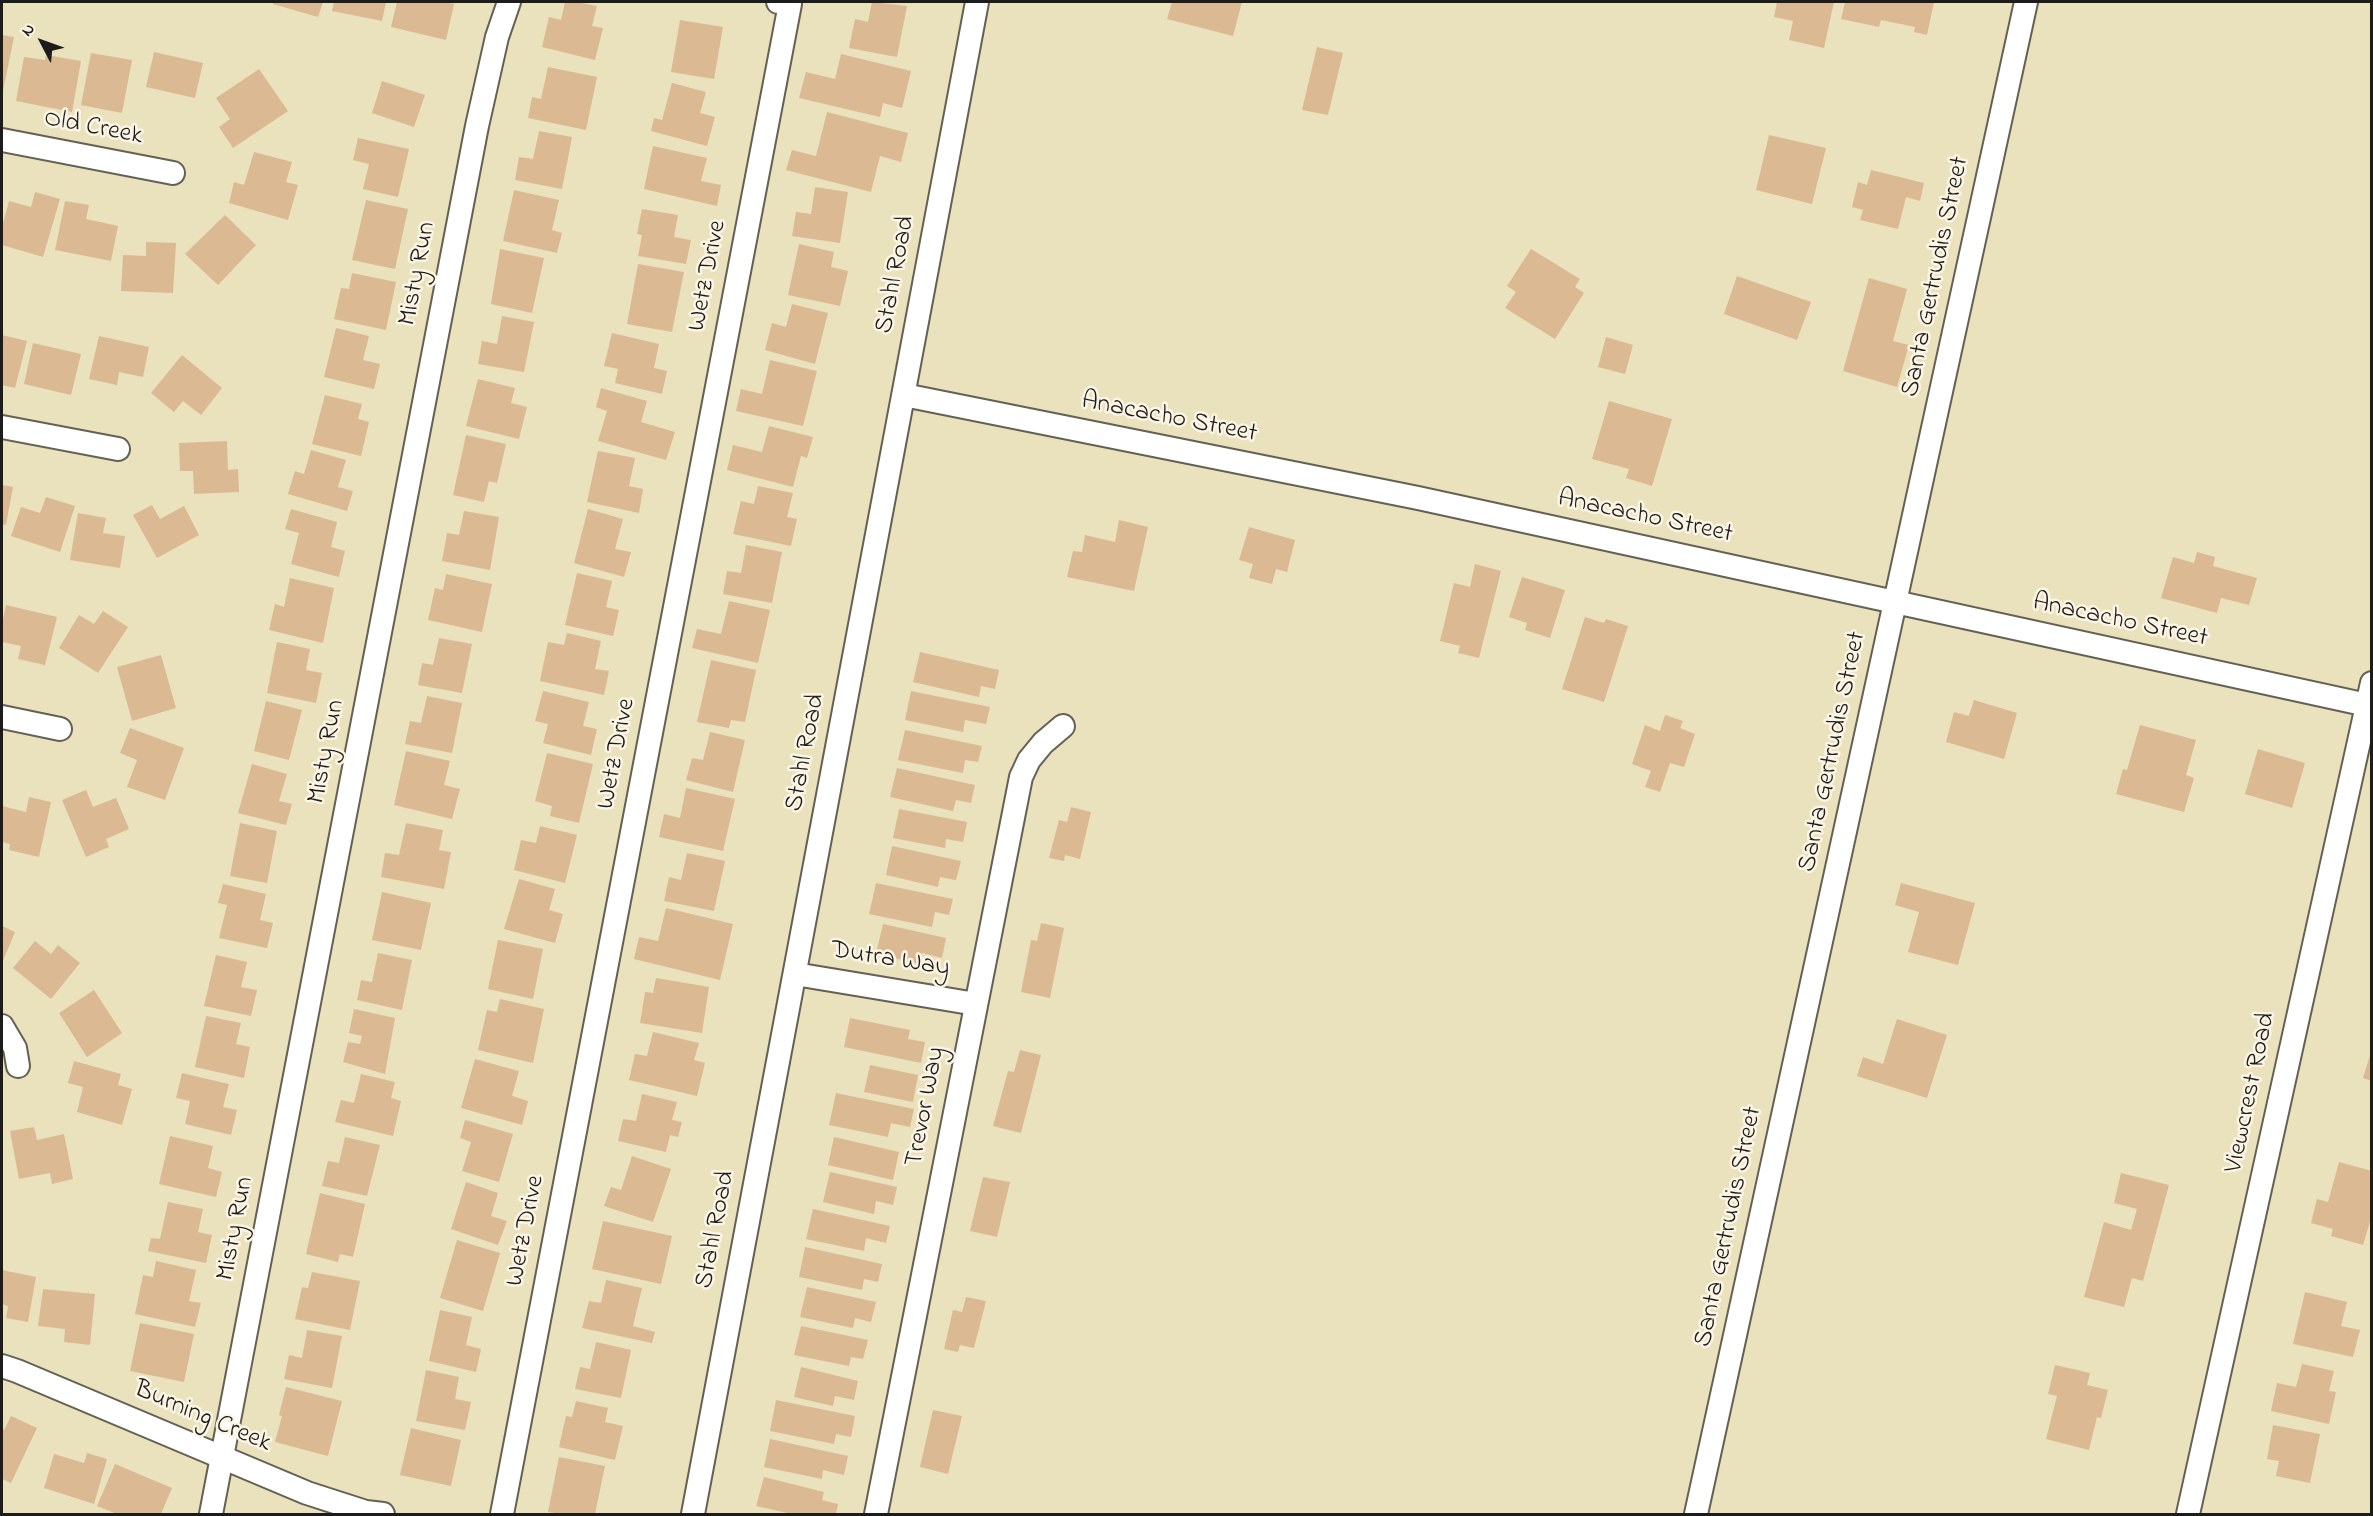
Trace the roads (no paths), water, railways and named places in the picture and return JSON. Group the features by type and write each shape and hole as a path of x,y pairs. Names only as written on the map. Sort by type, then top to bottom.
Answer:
{"street":[{"name":"Misty Run","path":"211,1515 477,126 497,37 509,2"},
{"name":"Stahl Road","path":"693,1515 977,2"},
{"name":"Santa Gertrudis Street","path":"1696,1515 2026,2"},
{"name":"Wetz Drive","path":"502,1515 784,3"},
{"name":"Old Creek","path":"2,140 173,173"},
{"name":"Anacacho Street","path":"904,395 1418,498 1896,602 2370,698"},
{"path":"2,427 118,449"},
{"name":"Viewcrest Road","path":"2188,1515 2370,698"},
{"path":"2,717 60,729"},
{"name":"Trevor Way","path":"876,1515 1021,777 1029,760 1043,743 1063,726"},
{"name":"Dutra Way","path":"795,974 976,1004"},
{"path":"2,1026 15,1048 18,1066"},
{"name":"Burning Creek","path":"2,1366 307,1493 366,1512 383,1515"}]}
